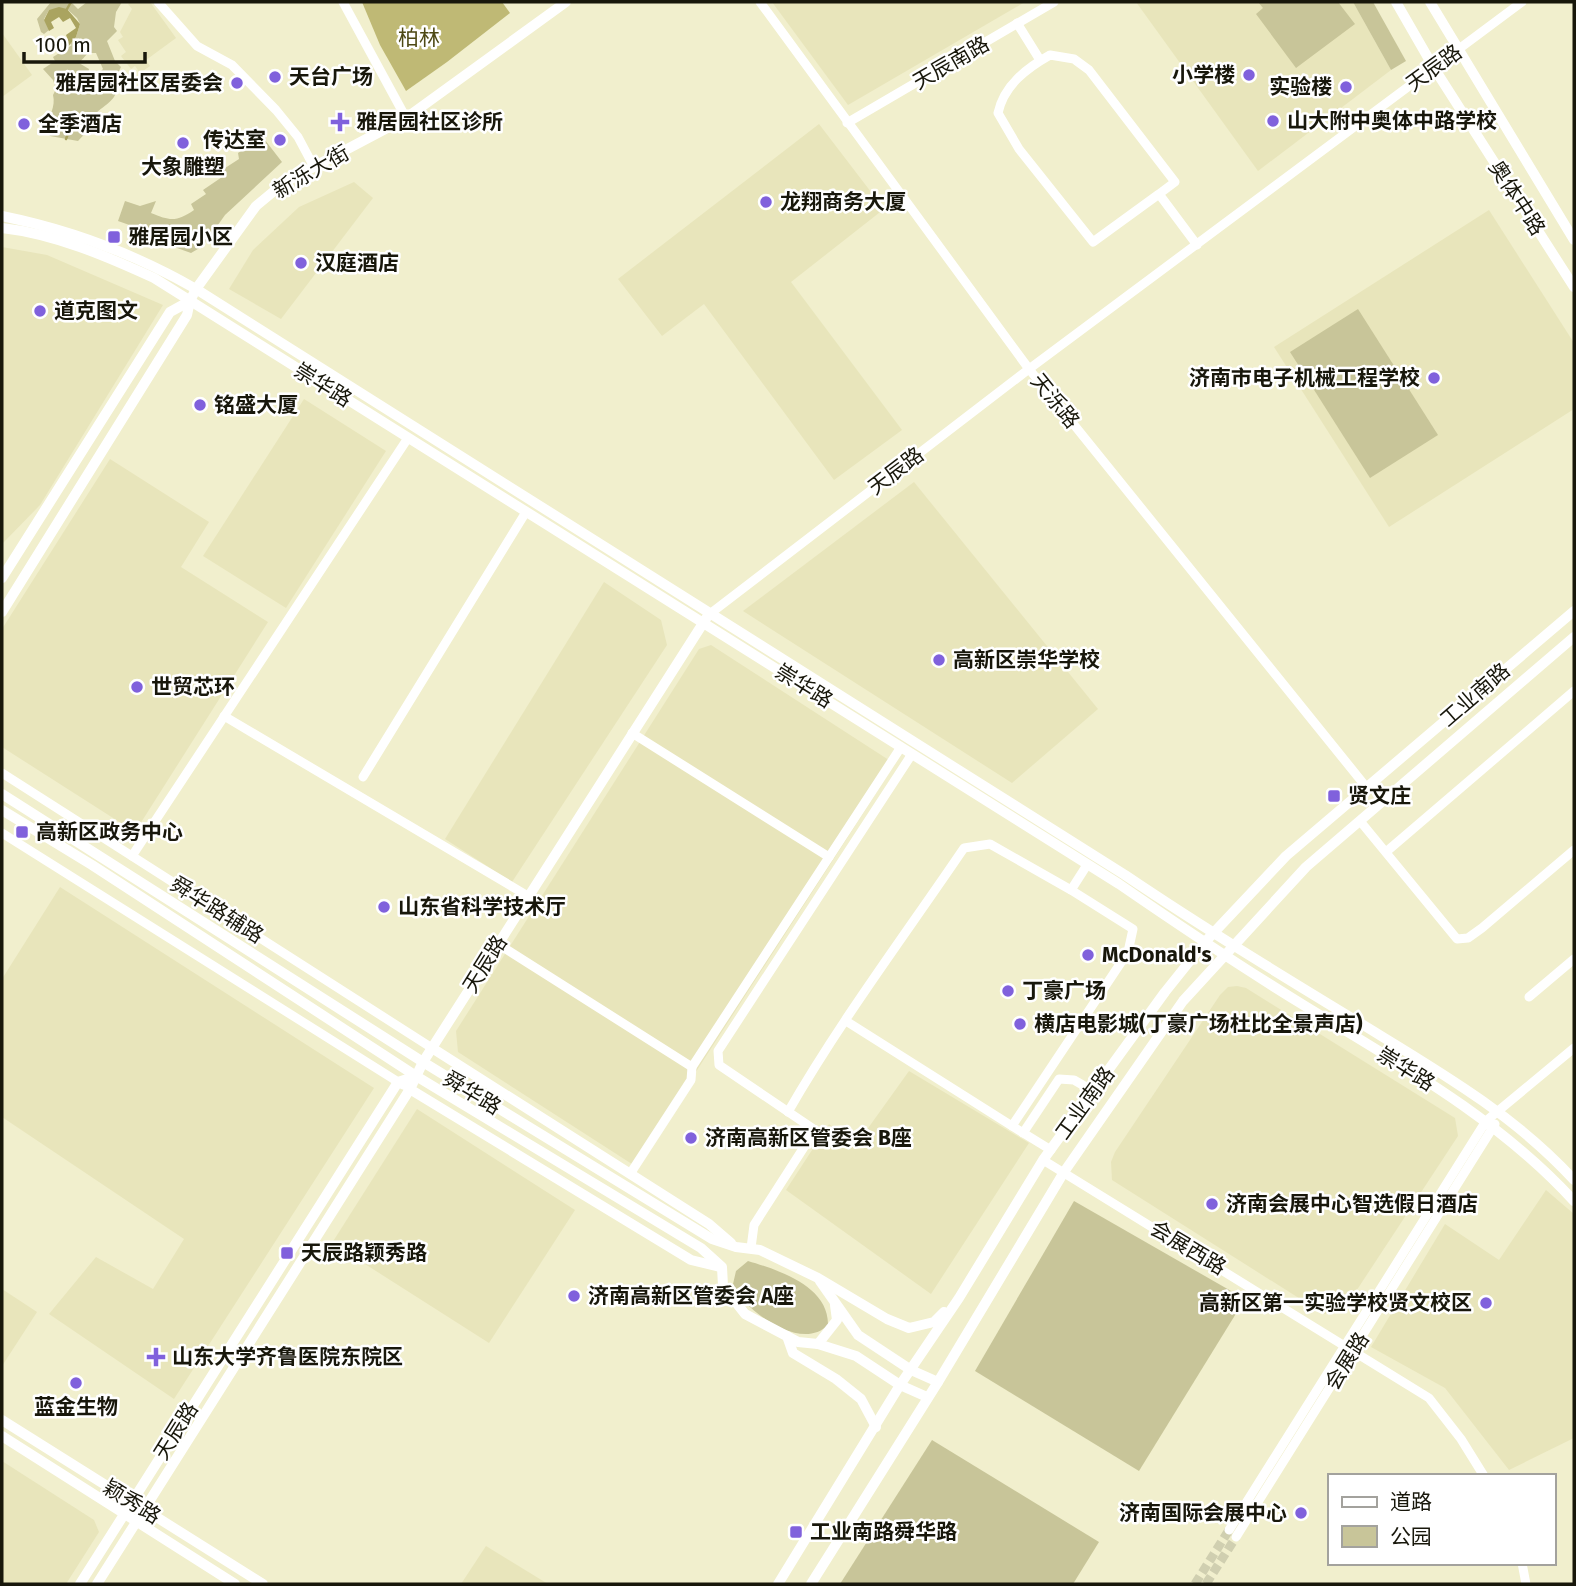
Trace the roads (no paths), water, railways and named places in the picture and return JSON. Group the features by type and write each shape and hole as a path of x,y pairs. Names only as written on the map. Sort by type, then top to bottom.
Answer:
{"main road":[{"name":"新泺大街","path":"2,612 187,316 196,289 256,206 285,182 406,118 566,2"},
{"name":"奥体中路","path":"1396,2 1434,68 1574,287"},
{"name":"奥体中路","path":"1430,2 1574,240"},
{"name":"崇华路","path":"2,216 106,244 156,266 196,289 1114,867 1209,938 1224,957 1410,1071 1490,1124 1545,1169 1574,1201"},
{"name":"崇华路","path":"2,228 101,253 154,278 1087,865 1209,938 1234,946 1418,1059 1499,1112 1555,1158 1574,1180"},
{"name":"新泺大街","path":"2,578 170,312 190,301"},
{"name":"工业南路","path":"778,1584 1043,1160 1165,992 1209,938 1286,856 1574,611"},
{"name":"天辰路","path":"80,1584 405,1086 415,1076 702,621 712,613"},
{"name":"工业南路","path":"811,1584 938,1382 1064,1172 1183,1001 1306,867 1574,637"},
{"name":"舜华路","path":"2,794 423,1062 712,1239 736,1247 751,1248 818,1278 887,1319 909,1328 934,1322 959,1298"},
{"name":"舜华路","path":"2,810 92,865 415,1076 701,1248 722,1267"},
{"path":"432,1048 709,1224 736,1247 722,1267 723,1286 746,1314 798,1342 818,1344 856,1356 900,1385 927,1397"},
{"name":"天辰路","path":"97,1584 405,1086"},
{"path":"405,1086 680,1254 691,1260 722,1267"},
{"path":"818,1278 858,1335 911,1370 938,1382"},
{"path":"818,1344 836,1320 834,1303"},
{"path":"786,1336 793,1353 836,1379 861,1399 876,1427"},
{"name":"颖秀路","path":"2,1420 263,1584"},
{"name":"颖秀路","path":"2,1436 235,1584"}],"street":[{"path":"158,2 197,46 232,65 276,110 298,137 314,167"},
{"path":"343,2 406,118"},
{"name":"天泺路","path":"760,2 1029,369 1367,788"},
{"name":"天辰南路","path":"847,123 1054,2"},
{"name":"天辰路","path":"712,613 1029,369 1522,2"},
{"path":"1017,23 1040,61"},
{"path":"1050,55 1074,60 1089,70 1175,182 1159,194 1093,242 1019,149 999,113 1001,101 1020,74 1050,55"},
{"path":"1159,194 1197,245"},
{"path":"132,856 408,439"},
{"path":"363,777 526,512"},
{"path":"1386,852 1574,691"},
{"path":"225,716 528,896"},
{"path":"632,733 829,857"},
{"path":"630,1174 691,1080 692,1067 901,747"},
{"path":"751,1248 754,1225 815,1130 719,1065 718,1051 912,754"},
{"name":"舜华路辅路","path":"2,773 432,1048"},
{"path":"1360,821 1457,939 1468,938 1475,933 1574,850"},
{"path":"2,833 405,1086"},
{"path":"788,1112 846,1021 964,848 990,844 1133,929 1128,952 1012,1126"},
{"path":"1071,890 1087,865"},
{"path":"498,944 692,1067"},
{"path":"1529,997 1574,959"},
{"path":"846,1021 1051,1150"},
{"name":"会展路","path":"1232,1534 1490,1124 1499,1112 1574,1048"},
{"path":"1023,1133 1059,1079 1074,1080 1093,1091"},
{"name":"会展西路","path":"1043,1160 1429,1398 1461,1439 1483,1474"},
{"path":"1522,1565 1526,1584"}],"waterway":[{"path":"67,9 71,2"},
{"path":"66,139 76,112"}],"tunnel":[{"path":"1195,1584 1229,1530"},
{"path":"1206,1584 1236,1537"}],"place":[{"name":"小学楼","path":"1249,75"},
{"name":"天台广场","path":"275,77"},
{"name":"雅居园社区居委会","path":"237,83"},
{"name":"实验楼","path":"1346,87"},
{"name":"山大附中奥体中路学校","path":"1273,121"},
{"name":"雅居园社区诊所","path":"340,122"},
{"name":"全季酒店","path":"24,124"},
{"name":"传达室","path":"280,140"},
{"name":"大象雕塑","path":"183,143"},
{"name":"龙翔商务大厦","path":"766,202"},
{"name":"雅居园小区","path":"114,237"},
{"name":"汉庭酒店","path":"301,263"},
{"name":"道克图文","path":"40,311"},
{"name":"济南市电子机械工程学校","path":"1434,378"},
{"name":"铭盛大厦","path":"200,405"},
{"name":"高新区崇华学校","path":"939,660"},
{"name":"世贸芯环","path":"137,687"},
{"name":"贤文庄","path":"1334,796"},
{"name":"高新区政务中心","path":"22,832"},
{"name":"山东省科学技术厅","path":"384,907"},
{"name":"McDonald's","path":"1088,955"},
{"name":"丁豪广场","path":"1008,991"},
{"name":"横店电影城(丁豪广场杜比全景声店)","path":"1020,1024"},
{"name":"济南高新区管委会 B座","path":"691,1138"},
{"name":"济南会展中心智选假日酒店","path":"1212,1204"},
{"name":"天辰路颖秀路","path":"287,1253"},
{"name":"济南高新区管委会 A座","path":"574,1296"},
{"name":"高新区第一实验学校贤文校区","path":"1486,1303"},
{"name":"山东大学齐鲁医院东院区","path":"156,1357"},
{"name":"蓝金生物","path":"76,1383"},
{"name":"济南国际会展中心","path":"1301,1513"},
{"name":"工业南路舜华路","path":"796,1532"}],"park label":[{"name":"柏林","path":"419,38"}]}
